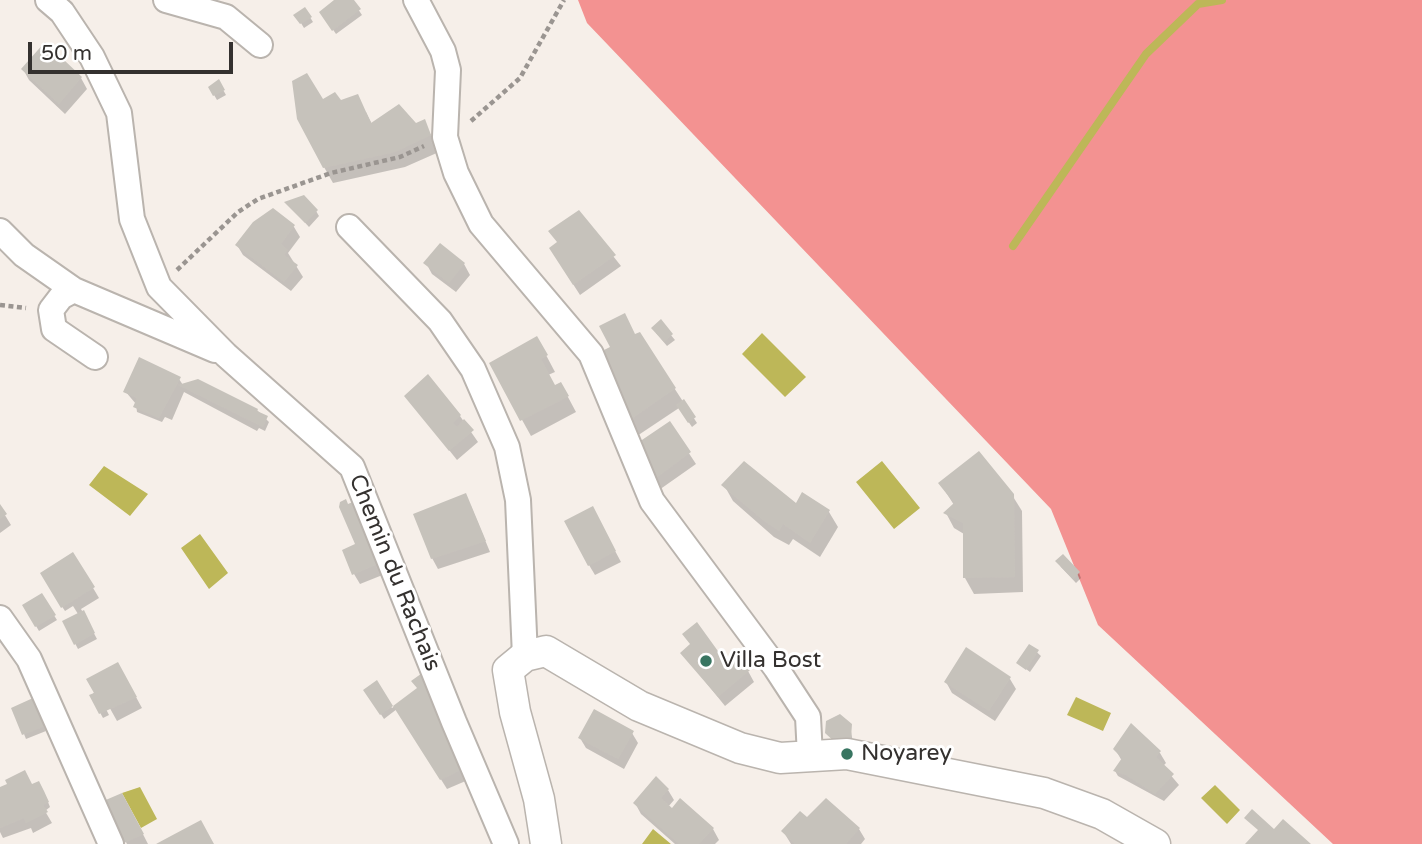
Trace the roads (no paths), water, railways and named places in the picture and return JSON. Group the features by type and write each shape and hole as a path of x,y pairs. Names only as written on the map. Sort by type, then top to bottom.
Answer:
{"street":[{"name":"Chemin du Rachais","path":"48,0 62,12 92,57 119,113 132,219 159,287 226,355 352,467 506,844"},
{"path":"166,0 226,17 260,45"},
{"path":"416,0 443,51 448,70 445,136 456,173 481,224 591,354 652,501 776,668 808,717 810,755"},
{"path":"349,227 440,321 472,369 507,447 518,500 525,656"},
{"path":"0,231 24,255 74,290 226,355"},
{"path":"74,290 61,297 51,310 54,329 95,357"},
{"path":"0,618 29,659 111,844"},
{"path":"546,844 539,799 515,712 508,670 525,656 546,651 639,706 740,748 780,758 847,754 1044,793 1102,814 1155,844"}],"waterway":[{"path":"1013,246 1146,54 1198,4 1222,0"}],"place":[{"name":"Villa Bost","path":"706,661"},
{"name":"Noyarey","path":"847,754"}]}
